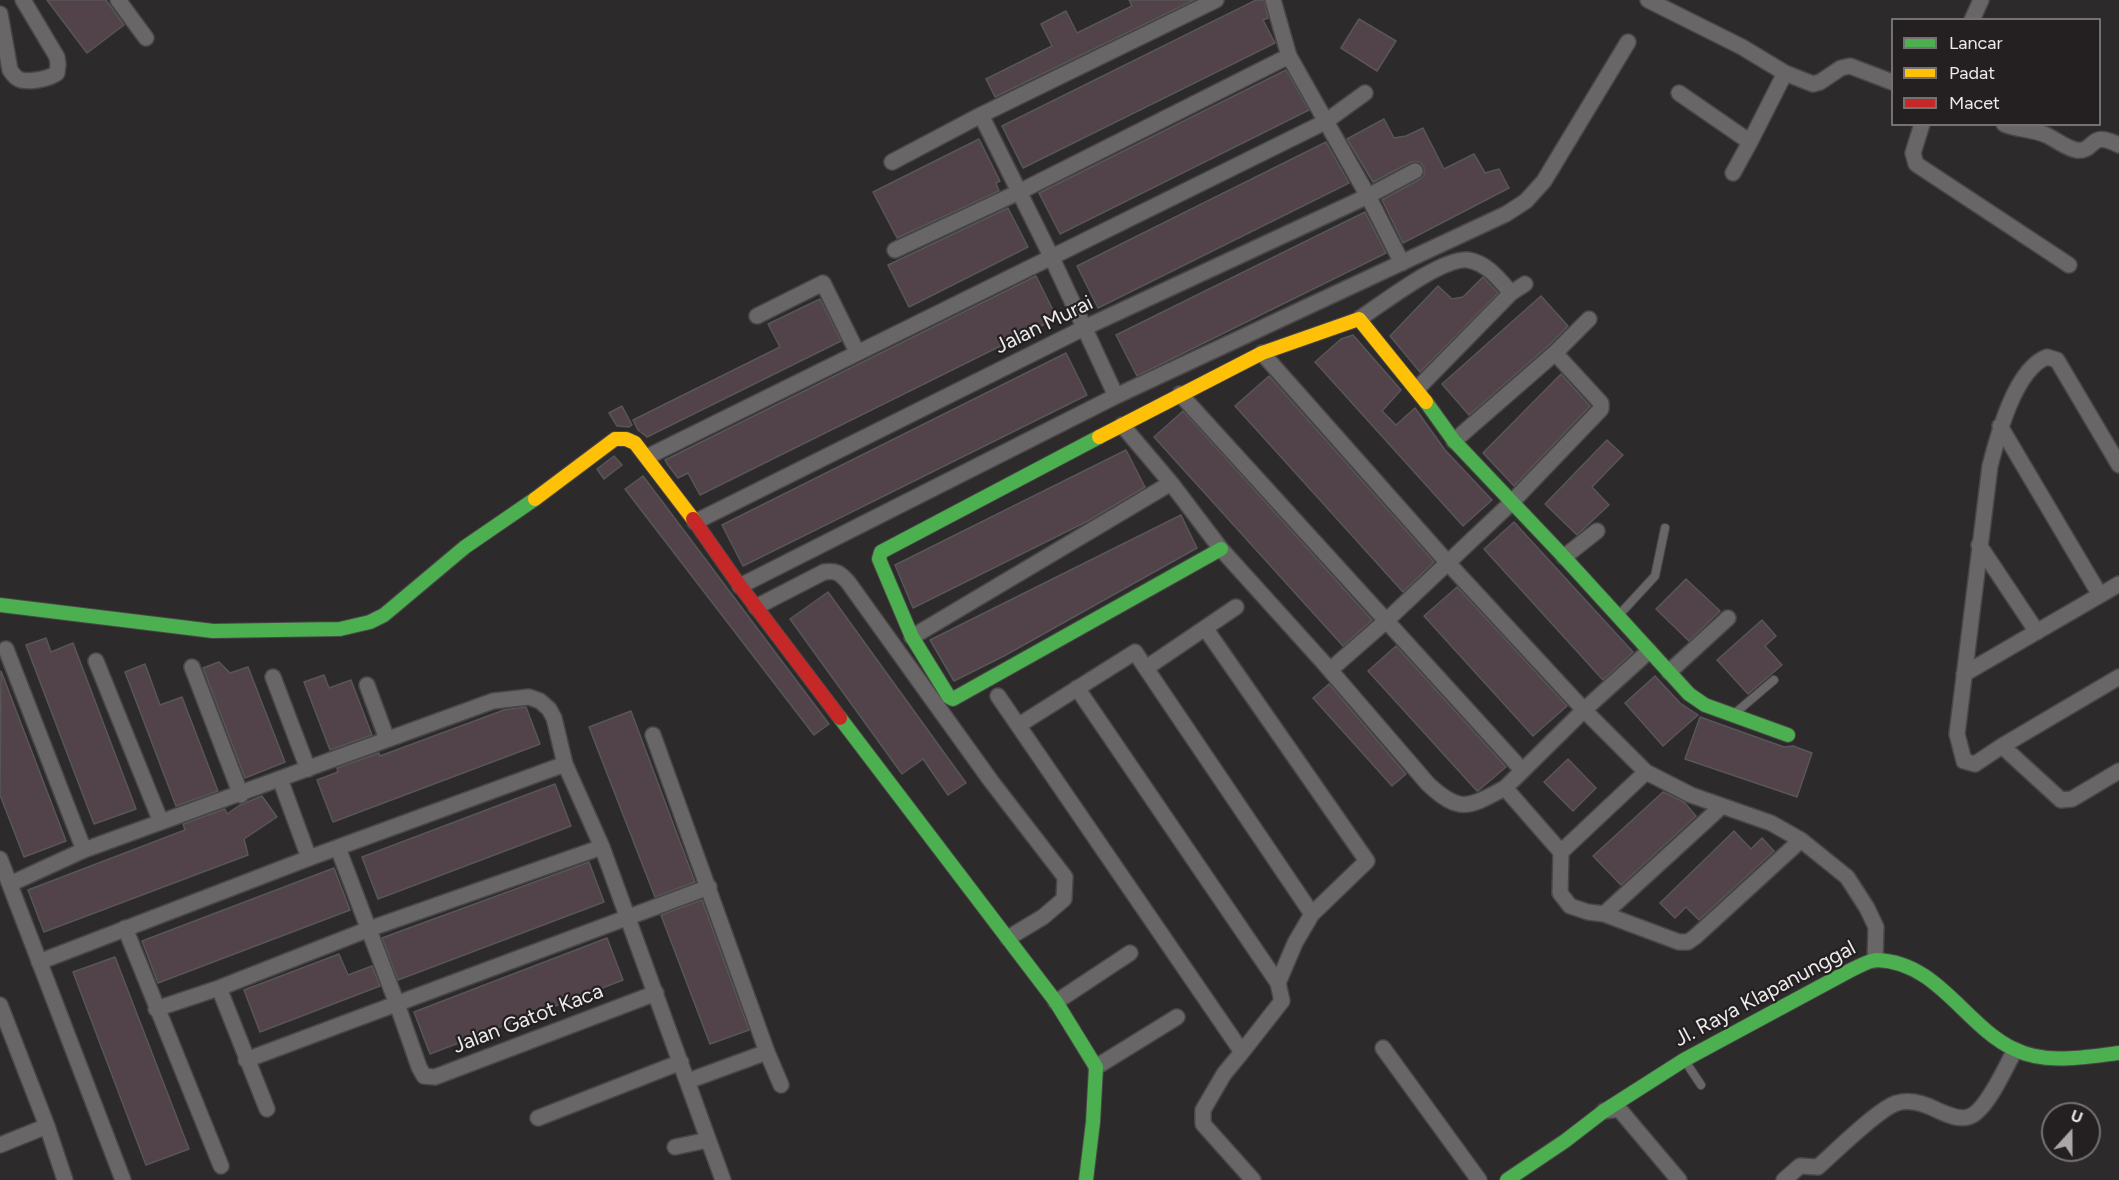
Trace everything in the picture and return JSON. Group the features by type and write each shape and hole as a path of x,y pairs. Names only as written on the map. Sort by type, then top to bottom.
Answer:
{"street":[{"path":"0,14 10,70 15,78 23,81 57,73 57,57 23,0"},
{"path":"118,0 146,38"},
{"path":"892,162 981,115 1216,0"},
{"path":"1273,0 1289,56 1368,195 1402,263"},
{"path":"1648,0 1742,47 1785,73 1813,84 1841,68 1851,66 1891,81"},
{"path":"1973,18 1981,0"},
{"path":"740,586 1116,396 1492,222 1526,201 1544,181 1628,42"},
{"path":"895,250 1019,192 1289,56"},
{"path":"1732,173 1785,73"},
{"path":"647,458 1325,122 1365,93"},
{"path":"1679,93 1750,142"},
{"path":"981,115 1051,256 1116,396"},
{"path":"1921,126 1913,153 1916,164 2069,265"},
{"path":"2012,126 2044,134 2077,150 2087,148 2096,140 2103,138 2119,145"},
{"name":"Jalan Murai","path":"695,522 1084,328 1368,195 1414,171"},
{"path":"1221,549 953,699 949,697 912,637 879,560 881,552 1180,394 1262,353 1359,319 1434,270 1448,264 1467,260 1488,268 1511,293"},
{"path":"757,316 823,283 858,352"},
{"path":"1417,389 1511,293 1525,284"},
{"path":"1359,319 1417,389 1454,441 1689,694 1704,705 1788,735"},
{"path":"1454,441 1555,353 1589,319"},
{"path":"1262,353 1448,563 1584,710 1646,772 1691,795 1771,823 1801,840 1847,877 1868,908 1875,927 1875,960"},
{"path":"1329,670 1386,621 1511,503 1602,406 1555,353"},
{"path":"2119,465 2057,360 2047,357 2036,361 2025,377 2000,426 1990,466 1957,734 1964,761 1975,764 2119,677"},
{"path":"1180,394 1522,770"},
{"path":"1122,425 1171,483 1221,549 1428,784 1445,800 1464,805 1479,802 1505,788 1584,710 1649,651"},
{"path":"2000,426 2100,595"},
{"path":"0,605 213,631 340,629 369,622 384,615 465,547 519,512 615,439 626,439 635,443 740,586 1056,1002 1096,1067 1093,1122 1086,1180"},
{"path":"912,637 1171,483"},
{"path":"1564,557 1597,531"},
{"path":"1979,545 2037,632"},
{"path":"756,606 824,572 834,570 848,582 991,781 1065,877 1064,899 1043,917 1008,938"},
{"path":"1964,674 2119,584"},
{"path":"1146,668 1236,607"},
{"path":"1669,672 1728,618"},
{"path":"1205,628 1367,861 1312,914 1295,943 1278,983"},
{"path":"6,649 84,850"},
{"path":"1019,725 1135,652 1312,914"},
{"path":"96,661 160,822"},
{"path":"192,668 241,795"},
{"path":"273,677 308,769"},
{"path":"367,684 387,739"},
{"path":"1077,688 1278,983 1282,1001 1224,1074 1203,1110 1203,1124 1253,1180"},
{"path":"998,696 1242,1052"},
{"path":"10,884 84,850 241,795 280,778 493,701 529,697 540,701 549,709 554,718 565,764 602,847 723,1180"},
{"path":"653,735 767,1052 781,1085"},
{"path":"2002,746 2061,800 2072,799 2119,771"},
{"path":"39,962 309,858 565,764"},
{"path":"1646,772 1561,852 1560,893 1570,906 1604,914 1678,942 1688,942 1801,840"},
{"path":"280,778 309,858"},
{"path":"1505,788 1561,852"},
{"path":"1604,914 1722,807"},
{"path":"156,1009 219,988 369,929 602,847"},
{"path":"338,848 397,1004"},
{"path":"0,859 123,1180"},
{"path":"246,1060 709,887"},
{"path":"124,928 221,1166"},
{"path":"1056,1002 1130,952"},
{"name":"Jl. Raya Klapanunggal","path":"1507,1180 1565,1141 1604,1111 1684,1060 1851,970 1875,960 1907,967 1930,979 1996,1038 2015,1050 2048,1058 2079,1058 2119,1053"},
{"path":"219,988 267,1109"},
{"name":"Jalan Gatot Kaca","path":"397,1004 419,1067 424,1076 435,1077 656,993"},
{"path":"0,1005 47,1125 65,1180"},
{"path":"1096,1067 1177,1017"},
{"path":"1383,1048 1479,1180"},
{"path":"1784,1180 1800,1167 1818,1167 1881,1112 1896,1103 1919,1103 1955,1117 1969,1117 1981,1110 2015,1050"},
{"path":"688,1082 767,1052"},
{"path":"538,1118 681,1062"},
{"path":"1604,1111 1619,1109 1679,1180"},
{"path":"0,1144 47,1125"},
{"path":"675,1147 708,1140"}],"lane":[{"path":"1617,616 1655,576 1665,528"},
{"path":"1731,716 1774,680"},
{"path":"1684,1060 1701,1085"}],"building":[{"path":"47,0 106,0 124,25 87,53"},
{"path":"1129,0 1194,0 995,97 986,79 1052,46 1041,24 1066,11 1077,33 1132,6"},
{"path":"1256,0 1264,0 1268,18 1263,20 1275,43 1023,168 1002,126"},
{"path":"1359,19 1396,41 1377,71 1341,48"},
{"path":"1286,70 1309,110 1060,234 1039,193"},
{"path":"1384,119 1394,138 1406,136 1423,128 1444,169 1474,154 1485,173 1499,169 1509,188 1403,243 1382,200 1424,176 1424,167 1420,162 1411,162 1373,182 1347,139"},
{"path":"979,139 1000,181 996,183 999,191 897,238 873,192"},
{"path":"1326,142 1349,183 1098,308 1077,266"},
{"path":"1008,208 1028,247 909,307 888,265"},
{"path":"1365,212 1386,253 1137,376 1116,335"},
{"path":"1036,276 1057,318 700,495 688,473 678,478 665,460"},
{"path":"1483,277 1498,293 1420,372 1390,336 1438,286 1452,299 1463,297"},
{"path":"1541,296 1568,326 1469,415 1442,384"},
{"path":"820,299 841,341 647,437 638,430 633,420 780,347 768,324"},
{"path":"1353,335 1401,390 1382,411 1396,425 1415,408 1445,450 1492,500 1463,526 1315,362 1341,339"},
{"path":"1066,353 1087,395 743,566 722,525"},
{"path":"1561,374 1590,406 1514,486 1483,453"},
{"path":"1269,376 1434,562 1403,592 1235,406"},
{"path":"622,406 632,425 629,427 617,426 609,413"},
{"path":"1183,411 1372,620 1343,646 1154,437"},
{"path":"1607,440 1623,455 1592,487 1609,505 1577,535 1545,504"},
{"path":"1126,450 1145,487 1088,521 913,608 895,565"},
{"path":"614,456 622,465 604,479 597,469"},
{"path":"643,476 829,724 814,735 625,489"},
{"path":"1181,515 1197,548 1004,656 954,681 930,640"},
{"path":"1514,522 1633,652 1603,680 1484,549"},
{"path":"1686,579 1720,611 1689,641 1656,609"},
{"path":"1457,587 1567,706 1533,736 1424,616"},
{"path":"828,592 966,783 948,795 923,759 902,774 790,619"},
{"path":"1762,620 1776,636 1765,646 1782,665 1748,694 1717,660"},
{"path":"46,638 51,652 73,643 136,809 94,824 26,645"},
{"path":"1396,646 1506,767 1479,790 1477,791 1368,671"},
{"path":"219,662 230,673 248,667 285,762 245,778 203,668"},
{"path":"145,664 160,705 182,697 218,791 176,806 125,672"},
{"path":"1,671 66,841 24,857 0,795"},
{"path":"324,675 329,688 351,680 372,735 330,750 304,682"},
{"path":"1655,676 1680,703 1698,715 1663,746 1625,703"},
{"path":"1329,684 1406,774 1392,786 1313,698"},
{"path":"526,707 540,744 333,822 317,780 338,772 337,768 379,753 380,756 504,710"},
{"path":"631,711 695,882 655,897 589,727"},
{"path":"1700,717 1784,747 1793,746 1812,753 1797,797 1685,759"},
{"path":"1568,759 1596,788 1573,811 1544,782"},
{"path":"555,784 571,826 378,899 362,857"},
{"path":"1663,792 1684,802 1696,816 1621,885 1593,856"},
{"path":"262,796 277,817 244,839 248,855 44,932 28,890 185,830 183,824 225,809 227,814 240,805"},
{"path":"1734,831 1751,849 1762,838 1774,851 1699,920 1686,907 1675,918 1660,903"},
{"path":"589,862 604,902 398,980 382,938"},
{"path":"334,868 350,910 158,983 142,941"},
{"path":"702,900 749,1030 710,1044 661,915"},
{"path":"607,938 623,980 430,1054 414,1012"},
{"path":"339,954 348,975 372,966 380,986 260,1032 244,990"},
{"path":"115,957 189,1149 146,1165 73,972"}],"traffic: fast":[{"path":"1426,402 1454,441 1689,694 1705,705 1788,735"},
{"path":"1099,437 881,552 879,559 912,637 949,697 953,699 1221,549"},
{"path":"0,605 213,631 340,629 370,622 384,615 465,547 535,499"},
{"path":"840,718 1056,1002 1096,1067 1093,1122 1086,1180"},
{"path":"1507,1180 1565,1141 1604,1111 1684,1060 1851,970 1874,960 1898,963 1917,972 1934,983 1997,1039 2026,1054 2052,1058 2079,1058 2119,1053"}],"traffic: slow":[{"path":"1099,437 1262,353 1359,319 1426,402"},
{"path":"535,499 615,439 626,439 635,443 693,519"}],"traffic: jam":[{"path":"693,519 740,586 840,718"}]}
